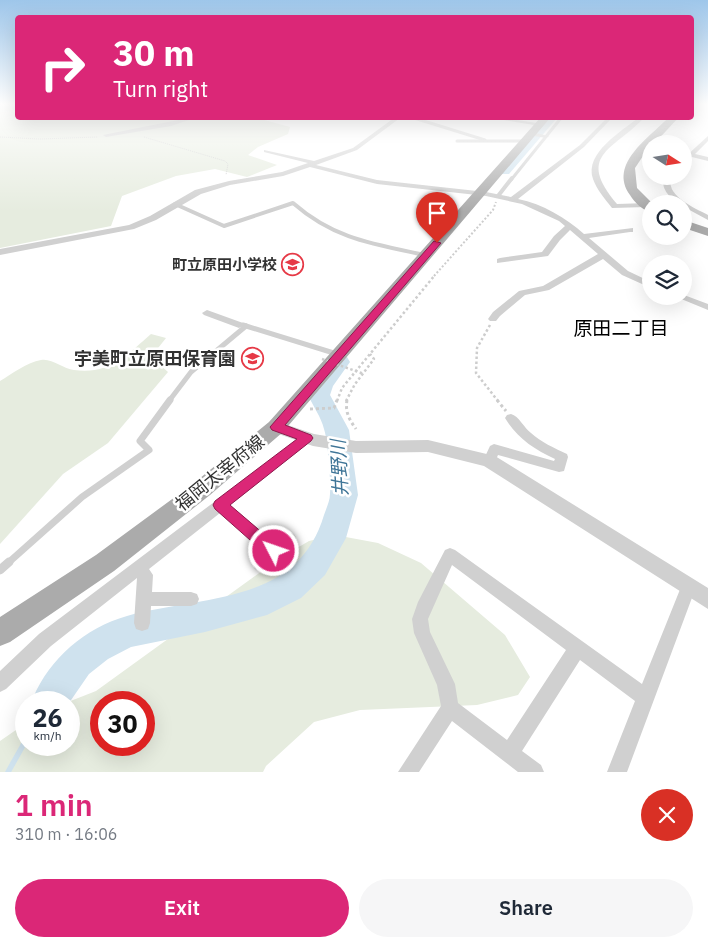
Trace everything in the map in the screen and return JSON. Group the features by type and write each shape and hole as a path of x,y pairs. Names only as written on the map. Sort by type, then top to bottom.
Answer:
{"main road":[{"name":"福岡太宰府線","path":"0,633 105,563 202,490 276,427 331,357 427,255 528,140"},
{"path":"642,200 634,193 627,180 628,167 652,140"},
{"path":"692,227 708,232"}],"street":[{"path":"0,252 118,230 144,222 198,192 269,177 312,164 355,149 367,140"},
{"path":"513,199 588,140"},
{"path":"617,140 597,158 593,173 598,188 615,206 642,207"},
{"path":"692,154 706,140"},
{"path":"266,151 377,182 513,199 547,211 571,225 625,273 642,281"},
{"path":"692,155 708,159"},
{"path":"692,209 708,218"},
{"path":"500,262 545,254 557,238 571,225"},
{"path":"584,236 630,230"},
{"path":"493,320 496,314 522,294 546,288 603,255"},
{"path":"692,301 708,307"},
{"path":"207,313 243,325"},
{"path":"489,461 494,449 560,467 562,457 534,445 518,430 512,418"},
{"path":"276,427 307,438 356,448 428,446 489,461 708,599"},
{"path":"0,683 45,640 307,438"},
{"path":"220,505 274,551"},
{"path":"260,564 289,538"},
{"path":"408,772 450,708 446,684 422,633 420,619 450,555 645,697"},
{"path":"140,567 145,575 142,623"},
{"path":"617,772 688,587"},
{"path":"144,599 191,599"},
{"path":"510,753 578,648"},
{"path":"450,708 534,772"}],"lane":[{"path":"457,141 484,140"},
{"path":"498,196 532,140"},
{"path":"175,204 224,226 293,203 314,221 336,231 380,245 427,255"},
{"path":"0,570 82,497 149,450 140,441 191,372 243,325 331,357"}],"path":[{"path":"154,140 225,160 228,164 226,174 229,184"},
{"path":"306,409 334,408 342,388 424,288 493,210 498,196"},
{"path":"493,320 477,348 476,373 512,418"},
{"path":"356,429 348,421 346,411 347,399 349,391 374,359 370,354"},
{"path":"331,357 364,374"}],"shaded area":[{"path":"0,140 274,140 258,147 248,155 277,165 247,177 215,169 176,176 122,196 111,226 0,248"},
{"path":"151,334 166,338 151,357 168,372 108,443 63,474 0,544 0,381 25,366 41,360 74,370 86,371 107,366 117,362"},
{"path":"335,535 378,543 421,563 505,635 530,677 518,695 477,705 360,710 314,722 266,766 263,772 0,772 0,741 15,731 15,756 80,756 80,697 90,693 90,756 155,756 155,691 96,691 280,558 309,541"}],"waterway":[{"name":"井野川","path":"504,171 531,140"},
{"name":"井野川","path":"56,691 77,662 96,647 127,632 205,617 267,600 290,588 314,566 332,538 344,495 337,430 319,395 322,385 339,362"},
{"path":"8,772 17,756"}],"place":[{"name":"町立原田小学校","path":"293,265"},
{"name":"宇美町立原田保育園","path":"252,359"}],"district":[{"name":"原田二丁目","path":"621,328"}],"route":[{"path":"274,551 220,505 290,453 307,438 276,427 437,243"}]}
